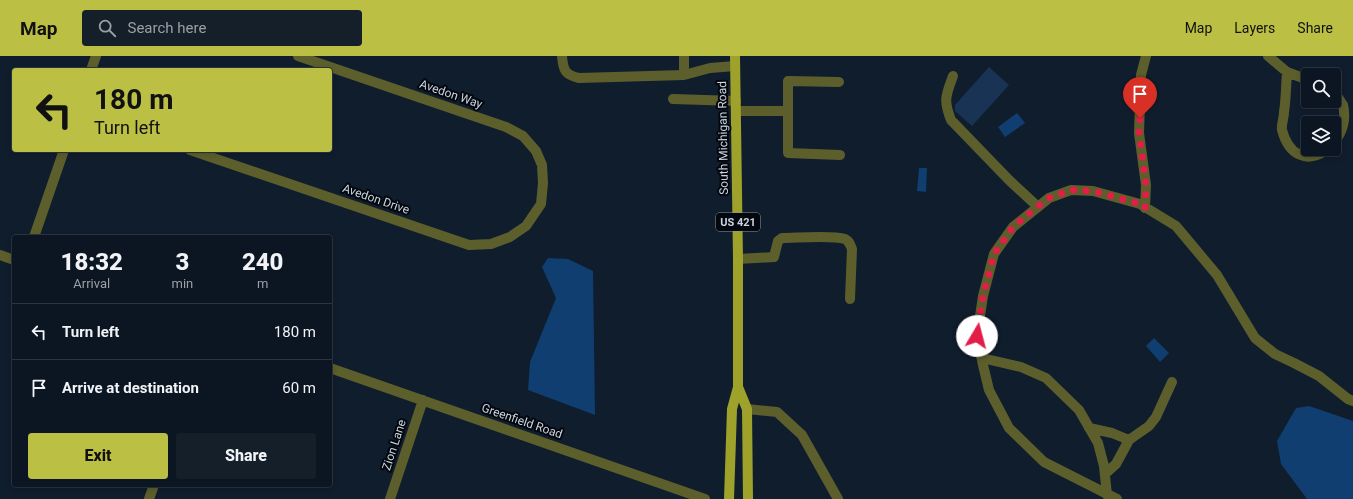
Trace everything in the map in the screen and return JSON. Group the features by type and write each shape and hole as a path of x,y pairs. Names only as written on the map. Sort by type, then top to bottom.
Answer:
{"main road":[{"name":"South Michigan Road","path":"729,499 732,409 738,387 735,61"},
{"name":"South Michigan Road","path":"738,387 747,409 748,499"}],"street":[{"path":"92,68 96,56"},
{"name":"Avedon Way","path":"298,56 506,127 523,136 536,151 542,165 543,182 541,204"},
{"path":"562,56 566,73 579,78 684,75 735,61"},
{"path":"684,56 684,75"},
{"path":"1145,208 1146,185 1139,133 1141,75 1146,56"},
{"path":"1268,56 1286,72 1301,77"},
{"path":"1286,72 1282,129 1288,142 1300,155 1317,158 1335,151 1348,136 1351,123 1346,109 1341,102"},
{"path":"953,76 946,95 946,107 951,120 1009,180 1037,206"},
{"path":"839,82 788,81 788,153 840,155"},
{"path":"674,99 719,101 736,106 788,111"},
{"path":"35,235 63,152"},
{"name":"Avedon Drive","path":"196,152 469,245 491,244 510,238 526,226 541,204"},
{"path":"1117,499 1044,462 1010,428 989,390 977,336 983,296 994,254 1013,227 1037,206 1049,198 1071,190 1093,191 1140,204 1176,226 1217,275 1255,338 1275,354 1319,376 1348,399 1353,401"},
{"path":"738,259 774,257 778,241 782,238 837,238 846,240 850,243 852,249 850,299"},
{"path":"0,255 12,259"},
{"path":"982,358 1021,367 1046,378 1079,410 1098,443 1105,474 1107,495"},
{"name":"Greenfield Road","path":"332,369 705,499"},
{"path":"1105,474 1116,464 1129,440 1149,426 1156,417 1172,382"},
{"name":"Zion Lane","path":"390,499 423,400"},
{"path":"747,409 777,412 802,434 838,499"},
{"path":"1089,428 1112,433 1129,440"},
{"path":"149,499 153,487"}],"shaded area":[{"path":"989,67 1009,85 972,126 955,111 955,105"},
{"path":"1017,113 1025,123 1005,137 998,127"},
{"path":"919,168 927,168 926,192 917,191"},
{"path":"548,258 568,259 593,271 595,415 528,390 530,362 556,298 542,267"},
{"path":"1154,338 1169,353 1160,362 1146,346"},
{"path":"1309,406 1353,421 1353,499 1307,499 1281,464 1277,441 1296,408"}],"route":[{"path":"977,336 983,296 994,254 1013,227 1049,198 1071,190 1093,191 1140,204 1145,208 1146,185 1139,133 1140,118"}]}
